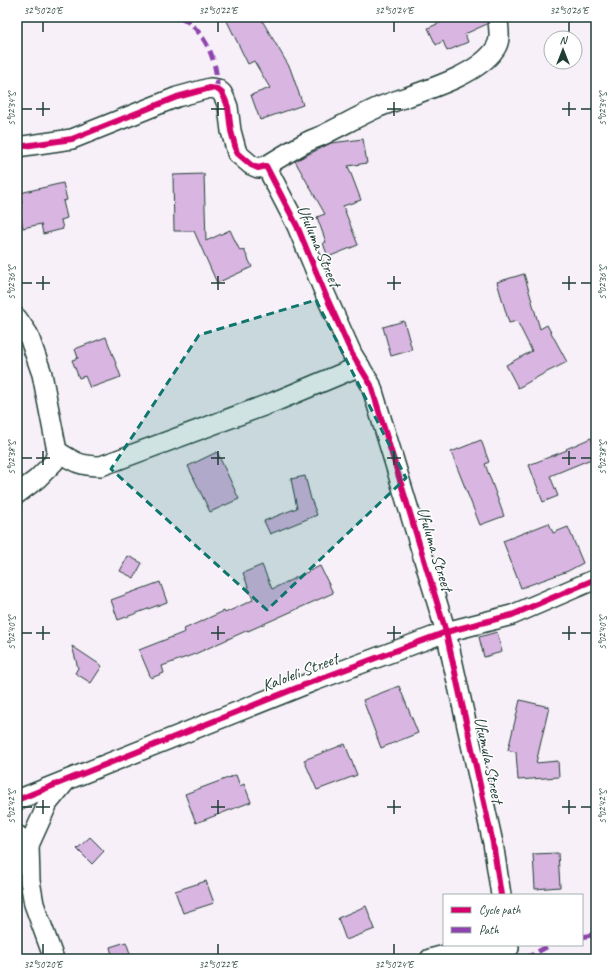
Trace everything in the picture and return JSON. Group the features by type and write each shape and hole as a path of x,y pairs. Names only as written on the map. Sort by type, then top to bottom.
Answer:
{"street":[{"path":"17,147 72,139 177,97 210,88 217,88 222,93 228,107 231,131 237,153 251,165 258,168 266,166 306,142 326,134 353,119 435,87 473,68 484,60 497,45 500,35 498,17"},
{"name":"Ufuluma Street","path":"266,166 296,226 352,354 371,385 446,632"},
{"path":"17,318 28,334 42,374 58,451 54,462 37,479 17,494"},
{"path":"58,451 72,461 86,466 101,466 274,402 360,366"},
{"name":"Kaloleli Street","path":"17,800 314,681 446,632 512,614 596,579"},
{"name":"Ufumula Street","path":"446,632 493,843 501,894"},
{"path":"54,959 34,904 23,840 38,823 48,803 68,780"},
{"path":"430,959 472,948 511,951"}],"highlighted area":[{"path":"316,300 406,478 267,610 111,469 199,335"}],"building":[{"path":"225,17 260,17 290,68 303,105 260,120 251,95 270,88 254,61 248,64"},
{"path":"453,17 487,17 487,24 465,34 468,42 447,51 443,41 436,45 428,28"},
{"path":"363,139 367,163 348,166 361,200 343,206 358,245 328,257 323,243 326,242 317,217 325,214 295,161 331,143"},
{"path":"204,174 206,241 230,230 240,251 244,250 252,267 217,283 194,231 174,231 173,175"},
{"path":"63,183 67,200 63,201 67,218 61,220 63,229 43,234 41,224 23,228 18,204 22,203 20,193"},
{"path":"524,274 540,329 547,325 567,362 518,388 506,365 532,351 517,321 509,323 497,282"},
{"path":"404,321 412,350 391,356 383,327"},
{"path":"106,337 121,377 90,388 85,376 79,378 72,360 78,358 75,349"},
{"path":"591,438 596,451 596,457 550,476 558,496 543,502 529,465 567,450 566,449"},
{"path":"481,440 489,462 485,464 504,516 480,525 451,452"},
{"path":"217,452 239,499 210,512 188,466"},
{"path":"305,476 317,515 270,534 264,521 297,508 291,479"},
{"path":"549,523 553,533 568,527 583,563 568,571 521,588 503,541"},
{"path":"128,556 142,563 134,578 120,571"},
{"path":"262,565 272,589 320,566 333,593 195,654 162,666 164,673 151,678 139,650 185,632 184,629 253,600 243,573"},
{"path":"160,582 167,602 118,620 111,600"},
{"path":"497,632 502,652 484,657 479,637"},
{"path":"72,646 102,666 91,683 75,673 78,668"},
{"path":"399,686 418,733 381,748 363,700"},
{"path":"520,700 549,707 536,763 558,761 559,777 518,780 516,752 508,750"},
{"path":"345,744 357,775 317,790 304,760"},
{"path":"236,775 240,786 244,784 251,802 196,823 185,794"},
{"path":"90,837 104,851 92,864 77,849"},
{"path":"558,853 560,887 535,889 533,854"},
{"path":"206,881 214,903 183,913 175,891"},
{"path":"366,906 375,929 346,940 338,918"},
{"path":"126,942 132,959 113,959 110,947"}],"marked path":[{"path":"181,17 197,30 208,48 215,68 217,89"},
{"path":"583,937 596,934"},
{"path":"525,959 548,946"}],"cycle path":[{"path":"17,147 72,139 177,97 210,88 217,89 222,93 228,107 231,131 237,153 251,165 258,168 266,166 297,226 352,354 371,385 446,632 493,843 501,894"},
{"path":"17,800 314,681 446,632 512,615 596,579"}]}
